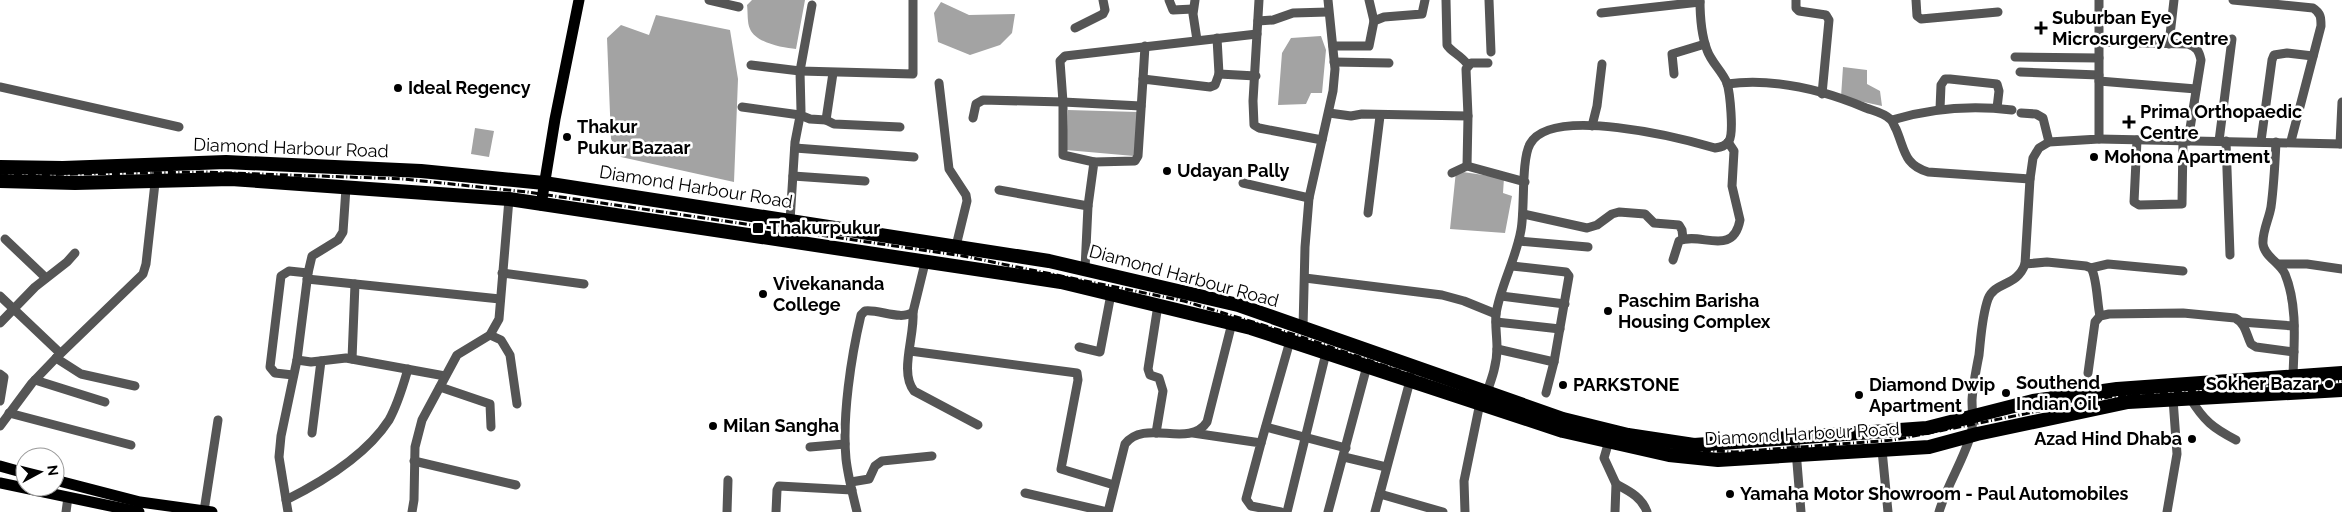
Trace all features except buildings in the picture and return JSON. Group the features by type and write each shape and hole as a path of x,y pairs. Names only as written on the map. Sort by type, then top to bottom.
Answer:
{"highway":[{"name":"Diamond Harbour Road","path":"0,167 63,168 226,162 421,171 544,183 1049,261 1238,305 1414,366 1563,431 1669,455 1718,460 1929,447 1970,436 2128,402 2342,390"},
{"name":"Diamond Harbour Road","path":"0,181 75,183 231,180 509,199 1061,282 1254,329 1410,380 1628,435 1694,445 1927,428 2033,401 2117,389 2342,373"},
{"path":"867,252 870,233"},
{"path":"1254,329 1259,312"}],"main road":[{"path":"541,205 579,0"},
{"path":"0,466 15,470"},
{"path":"0,483 139,512"},
{"path":"65,483 140,502 208,511"}],"street":[{"path":"709,0 739,7"},
{"path":"751,65 833,73 913,74 913,0"},
{"path":"1075,28 1102,14 1105,10 1103,0"},
{"path":"1169,0 1173,10 1194,5 1197,40"},
{"path":"1258,0 1256,76 1253,101 1254,125 1259,128 1322,140"},
{"path":"1303,328 1304,247 1309,198 1333,90 1334,62 1328,0"},
{"path":"1333,46 1370,46 1374,21 1369,0"},
{"path":"1374,21 1384,17 1418,15 1424,11 1425,0"},
{"path":"1446,0 1449,49 1461,55 1468,65 1467,166"},
{"path":"1489,0 1491,52"},
{"path":"1623,0 1624,10"},
{"path":"1796,0 1796,8 1799,12 1826,15 1829,20 1822,94"},
{"path":"1916,0 1917,16 1921,19 1998,12"},
{"path":"2099,0 2099,139"},
{"path":"2169,44 2174,0"},
{"path":"2233,0 2314,8 2318,11 2321,18 2321,26 2291,142"},
{"path":"1465,512 1464,481 1484,398 1494,372 1497,349 1496,318 1519,241 1527,155 1530,144 1537,136 1549,129 1563,126 1592,126 1635,130 1715,148 1724,146 1728,142 1731,126 1727,84 1707,52 1700,1 1601,13"},
{"path":"790,221 794,148 800,115 800,71 812,5"},
{"path":"1258,21 1273,20 1293,13 1328,12"},
{"path":"1145,46 1138,156 1134,161 1094,162 1063,155 1063,102 1060,64 1062,58 1145,46 1258,34"},
{"path":"1143,80 1210,87 1215,85 1219,74 1217,38"},
{"path":"2230,255 2222,141 2232,40"},
{"path":"2099,42 2188,44 2196,47 2200,52 2201,60 2186,141 2182,204 2139,205 2134,202 2137,140"},
{"path":"1674,74 1672,54 1705,44"},
{"path":"2262,142 2274,55 2287,53 2313,56"},
{"path":"2015,57 2099,58"},
{"path":"1334,62 1389,63"},
{"path":"1468,65 1488,63"},
{"path":"1592,126 1597,106 1602,64"},
{"path":"2020,72 2099,78 2196,89"},
{"path":"826,120 833,73"},
{"path":"1219,74 1256,76"},
{"path":"1940,109 1942,82 1950,79 1997,84 1999,91 1997,108"},
{"path":"1727,84 1763,82 1788,85 1858,104 1892,120 1940,109 1997,108 2036,114 2043,118 2050,142"},
{"path":"939,83 949,169 966,195 967,201 956,246"},
{"path":"0,87 179,127"},
{"path":"973,118 976,104 983,100 1141,106"},
{"path":"1939,512 1945,492 1970,436 1974,417 1972,400 1985,308 1990,295 1998,288 2016,280 2025,264 2030,179 2033,158 2039,148 2050,142 2099,139 2341,144 2342,102"},
{"path":"742,107 800,115 826,120 834,124 900,127"},
{"path":"1329,113 1351,116 1362,114 1380,116 1468,116"},
{"path":"1368,213 1380,116"},
{"path":"1892,120 1907,158 1916,168 1928,172 2030,179"},
{"path":"1673,260 1677,245 1683,239 1722,242 1734,234 1739,226 1740,220 1732,186 1734,151 1728,142"},
{"path":"2276,142 2271,206 2263,246 2284,272 2289,287 2294,326 2293,376"},
{"path":"794,148 914,157"},
{"path":"1085,269 1088,206 1094,162"},
{"path":"131,445 3,420 58,355 142,274 146,264 156,181 156,165"},
{"path":"1452,173 1467,166 1524,182"},
{"path":"793,176 866,181"},
{"path":"1243,183 1309,198"},
{"path":"288,512 279,457 284,414 297,360 307,276 312,256 338,240 343,232 346,188"},
{"path":"999,190 1088,206"},
{"path":"412,512 417,433 457,355 490,335 499,319 509,199"},
{"path":"1523,214 1588,228 1597,225 1612,214 1641,214 1647,216 1654,223 1679,225 1682,230 1683,239"},
{"path":"5,239 46,278"},
{"path":"1519,241 1588,247"},
{"path":"0,323 46,278 75,253"},
{"path":"2025,264 2047,262 2091,268 2108,264 2183,271"},
{"path":"925,263 913,312 914,330 907,375 908,384 914,391 978,425"},
{"path":"2278,264 2307,264 2342,269"},
{"path":"1512,266 1566,272 1569,276 1554,362 1546,393"},
{"path":"2091,268 2095,278 2100,316"},
{"path":"293,375 275,373 270,367 280,276 289,271 356,284 500,298"},
{"path":"502,273 584,284"},
{"path":"1305,278 1442,295 1464,301 1496,318 1560,329"},
{"path":"352,359 356,284"},
{"path":"1080,347 1100,352 1111,294"},
{"path":"0,296 58,355 81,374 135,386"},
{"path":"1502,296 1564,304"},
{"path":"1156,433 1162,386 1158,378 1150,375 1148,369 1158,305"},
{"path":"857,512 851,486 846,444 846,418 861,315 865,311 871,310 902,315 909,315 913,312"},
{"path":"2088,373 2095,322 2100,316 2183,313 2230,318 2241,322 2294,326"},
{"path":"2241,322 2251,344 2256,347 2294,352"},
{"path":"1193,433 1202,429 1207,422 1232,323"},
{"path":"490,335 501,340 510,355 517,404"},
{"path":"1281,512 1251,506 1246,500 1290,341"},
{"path":"1497,349 1554,362"},
{"path":"910,351 1077,373 1078,380 1060,469 1114,485"},
{"path":"1287,512 1326,353"},
{"path":"297,360 352,359 445,376"},
{"path":"312,433 321,361"},
{"path":"1328,512 1367,366"},
{"path":"1375,512 1414,366"},
{"path":"286,500 325,479 372,441 389,419 396,405 408,369"},
{"path":"0,374 4,377 0,401"},
{"path":"35,380 105,402"},
{"path":"440,387 490,404 491,427"},
{"path":"2190,398 2201,416 2214,429 2236,440"},
{"path":"2167,512 2177,454 2173,399"},
{"path":"208,511 218,420"},
{"path":"1266,427 1306,438 1386,467"},
{"path":"1025,493 1107,512 1125,444 1129,438 1156,433 1193,433 1261,443"},
{"path":"1796,438 1801,512"},
{"path":"1609,441 1604,458 1616,484 1615,512"},
{"path":"810,447 846,444"},
{"path":"1882,450 1888,512"},
{"path":"776,512 777,490 779,486 851,486 869,479 875,466 882,461 932,456"},
{"path":"414,461 516,485"},
{"path":"727,512 728,480"},
{"path":"1616,484 1638,497 1644,504 1647,512"},
{"path":"1380,494 1442,512"},
{"path":"66,512 68,497"}],"shaded area":[{"path":"752,0 805,0 796,49 770,44 753,34 748,24 747,5"},
{"path":"941,2 969,15 1015,14 1012,33 1000,45 970,55 938,42 934,13"},
{"path":"656,15 730,30 738,79 734,182 621,157 611,139 607,38 621,25 649,35"},
{"path":"1321,36 1326,50 1322,93 1311,93 1306,104 1278,105 1282,53 1291,38"},
{"path":"1843,67 1867,70 1867,84 1880,91 1882,106 1841,97"},
{"path":"1068,110 1138,112 1134,156 1066,150"},
{"path":"475,128 494,131 489,157 471,154"},
{"path":"1456,171 1504,178 1503,193 1512,196 1505,233 1450,229"}],"railway":[{"path":"0,173 25,175 204,172 404,179 527,192 963,256 1184,301 1299,336 1579,433 1666,449 1734,452 1894,440 2109,397 2342,381"}],"place":[{"name":"Suburban Eye Microsurgery Centre","path":"2041,28"},
{"name":"Ideal Regency","path":"398,88"},
{"name":"Prima Orthopaedic Centre","path":"2129,122"},
{"name":"Thakur Pukur Bazaar","path":"567,137"},
{"name":"Mohona Apartment","path":"2094,157"},
{"name":"Udayan Pally","path":"1167,171"},
{"name":"Thakurpukur","path":"758,228"},
{"name":"Vivekananda College","path":"763,294"},
{"name":"Paschim Barisha Housing Complex","path":"1608,311"},
{"name":"Sokher Bazar","path":"2329,384"},
{"name":"PARKSTONE","path":"1563,385"},
{"name":"Southend Indian Oil","path":"2006,393"},
{"name":"Diamond Dwip Apartment","path":"1859,395"},
{"name":"Milan Sangha","path":"713,426"},
{"name":"Azad Hind Dhaba","path":"2192,439"},
{"name":"Yamaha Motor Showroom - Paul Automobiles","path":"1730,494"}]}
